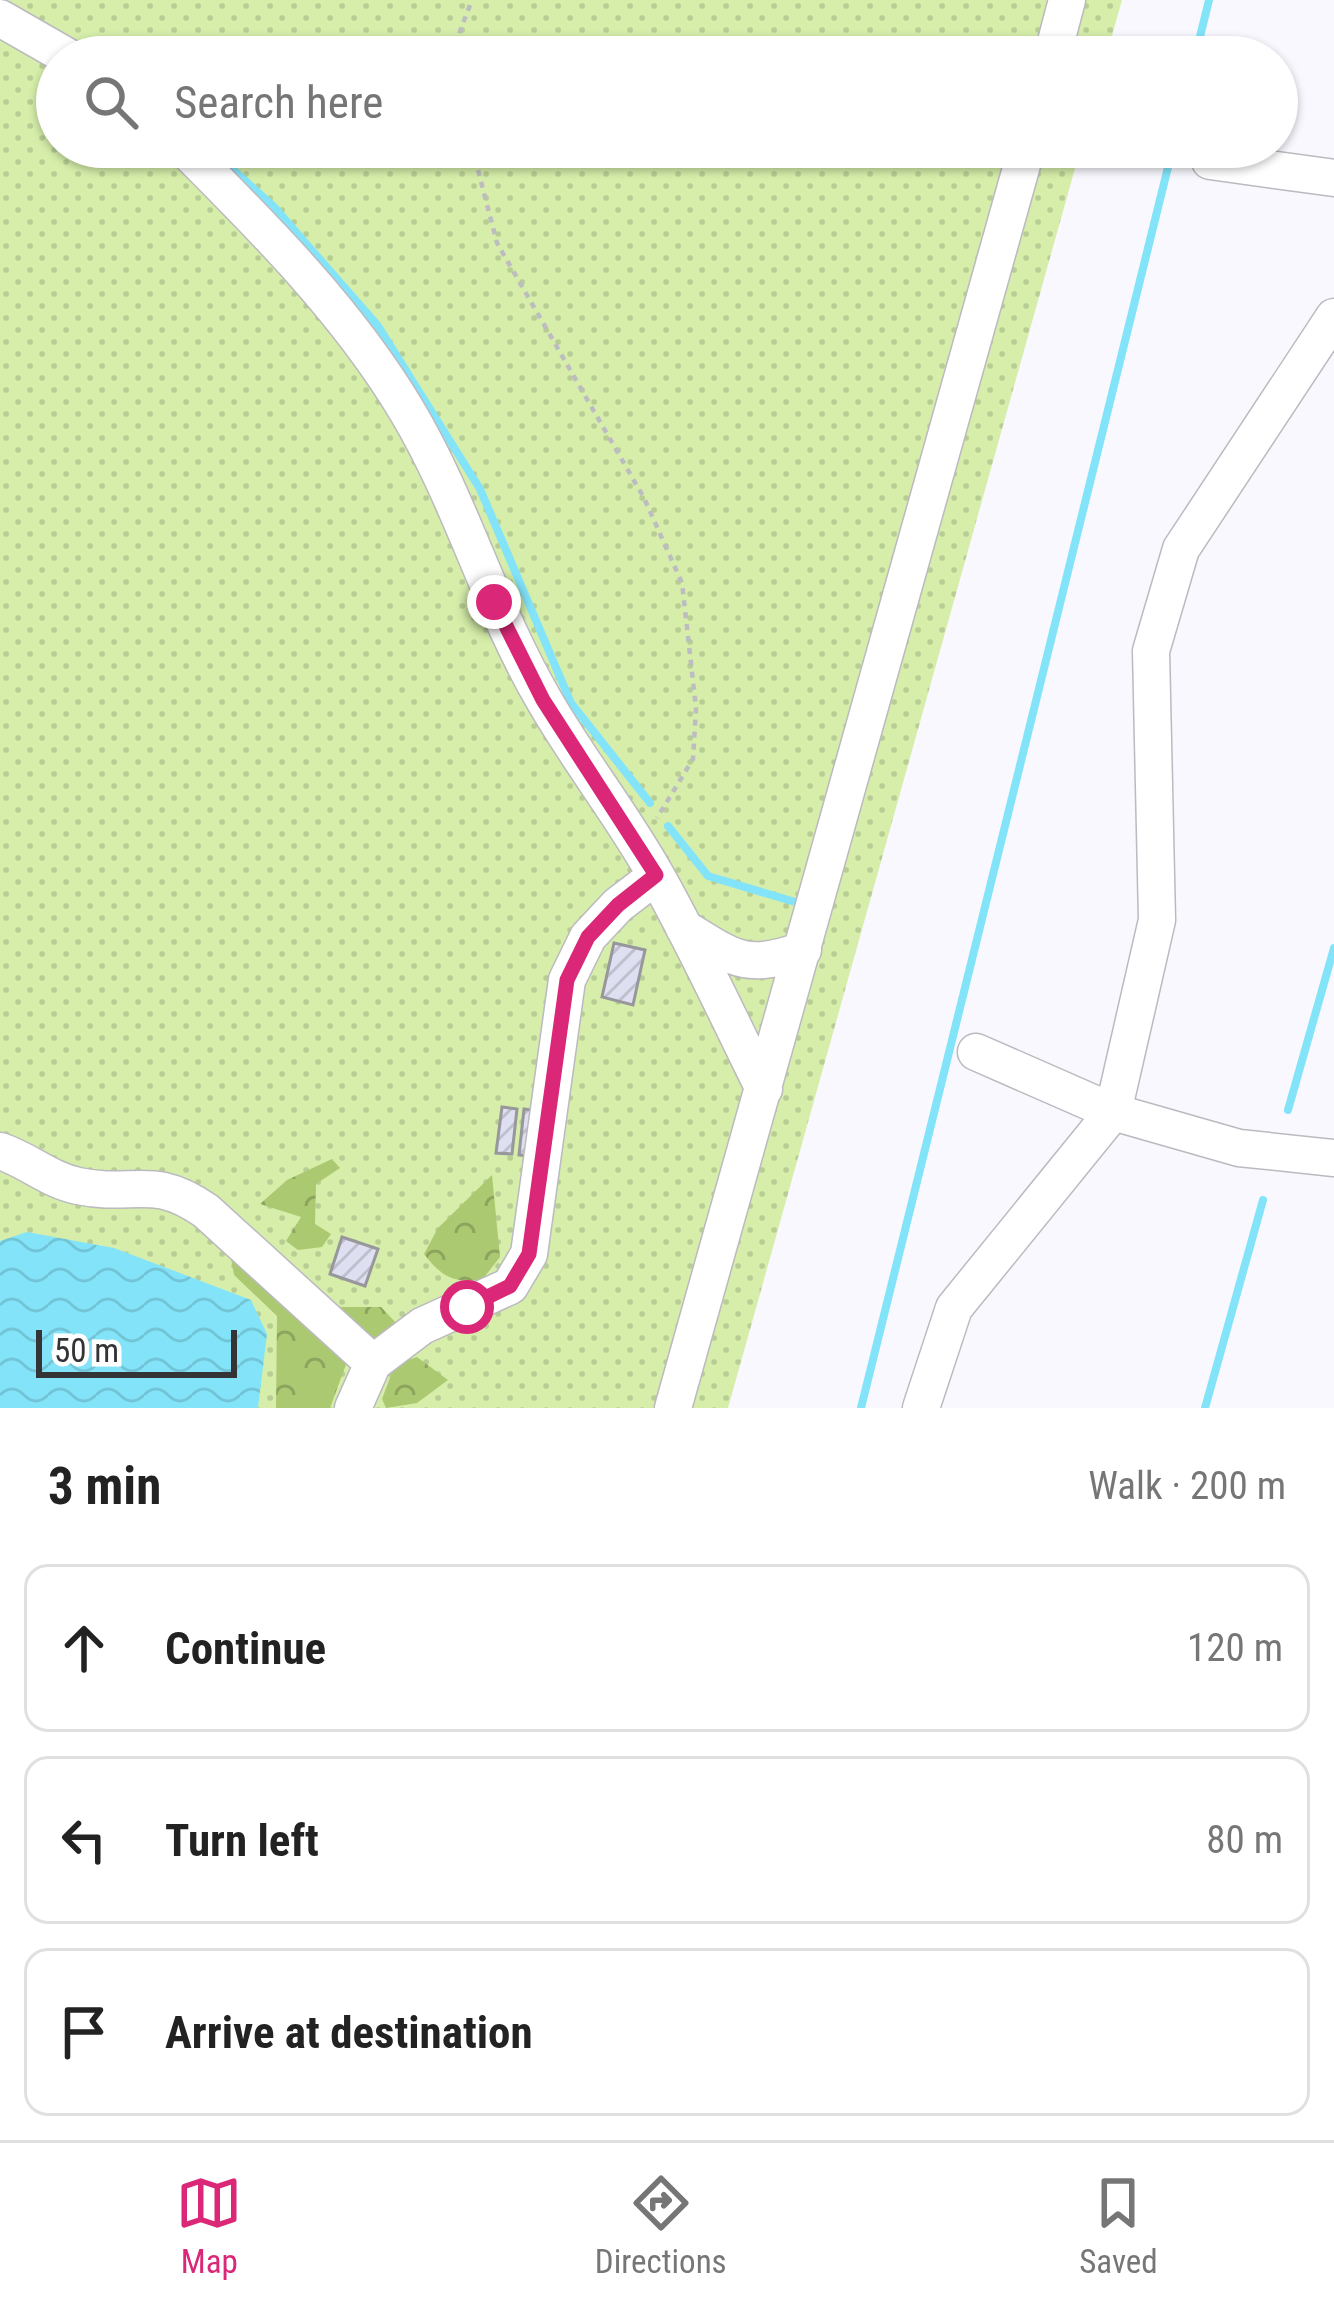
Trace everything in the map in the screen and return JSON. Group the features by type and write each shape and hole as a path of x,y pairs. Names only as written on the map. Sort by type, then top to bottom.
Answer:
{"street":[{"path":"1058,36 1067,0"},
{"path":"0,18 36,39"},
{"path":"204,168 355,335 407,411 448,489 494,602 543,700 648,862 764,1089"},
{"path":"674,1408 1021,168"},
{"path":"1261,168 1334,178"},
{"path":"921,1408 954,1308 1112,1112 1157,920 1151,651 1181,549 1334,316"},
{"path":"352,1408 373,1363 422,1326 510,1286 529,1254 567,980 588,937 648,862"},
{"path":"684,928 738,961 779,958 803,950"},
{"path":"976,1052 1112,1112 1239,1148 1334,1158"},
{"path":"0,1151 82,1187 153,1187 178,1192 206,1211 373,1363"}],"path":[{"path":"459,36 472,0"},
{"path":"477,168 497,243 644,498 682,583 696,707 693,759 648,862"}],"green space":[{"path":"0,0 1122,0 1112,36 36,36 36,168 1075,168 728,1408 0,1408"},
{"path":"332,1159 340,1168 316,1184 315,1224 331,1234 322,1247 298,1250 286,1241 301,1217 260,1204 287,1180"},
{"path":"492,1175 500,1257 482,1280 449,1277 424,1254 438,1228"},
{"path":"229,1247 348,1359 330,1408 276,1408 277,1316 234,1275"},
{"path":"337,1307 381,1307 398,1325 368,1347"},
{"path":"417,1357 448,1380 417,1403 386,1408 382,1399 395,1364"}],"water":[{"path":"27,1232 114,1248 251,1300 267,1334 258,1408 0,1408 0,1241"}],"building":[{"path":"614,943 645,950 633,1005 602,997"},
{"path":"502,1107 517,1109 512,1154 496,1153"},
{"path":"524,1109 539,1111 535,1157 519,1155"},
{"path":"342,1237 378,1249 365,1286 330,1274"}],"waterway":[{"path":"1200,36 1209,0"},
{"path":"231,168 274,207 378,326 480,489 571,703 650,803"},
{"path":"861,1408 1168,168"},
{"path":"668,826 708,876 795,902"},
{"path":"1288,1110 1334,948"},
{"path":"1205,1408 1263,1200"}],"route":[{"path":"467,1307 510,1286 529,1254 567,980 588,937 656,875 543,700 494,602"}]}
